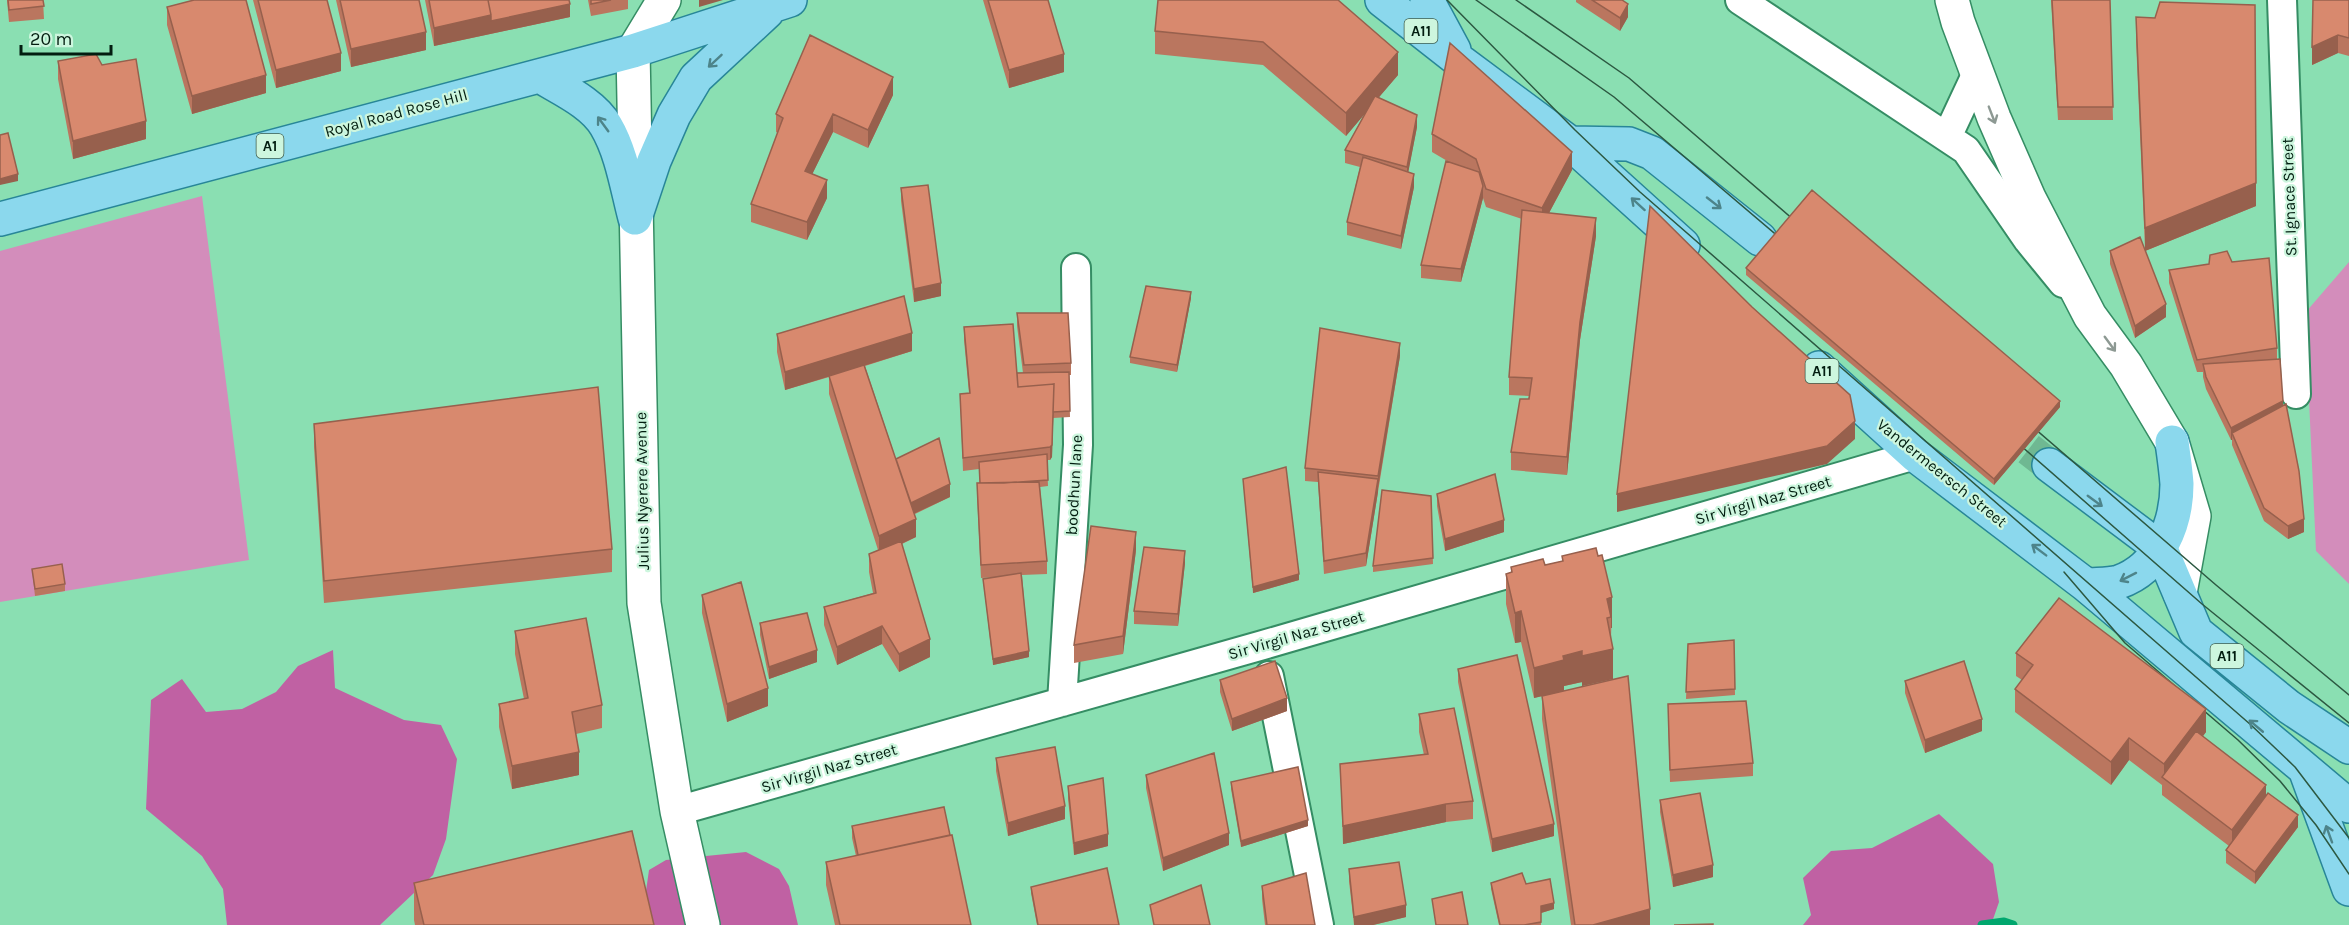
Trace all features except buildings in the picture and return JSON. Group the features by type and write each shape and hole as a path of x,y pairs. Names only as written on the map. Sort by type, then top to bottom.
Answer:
{"main road":[{"path":"633,51 664,0"},
{"name":"A11","path":"1382,0 1461,62 1570,142 1702,263"},
{"name":"A11","path":"1427,0 1461,62"},
{"path":"1952,0 1994,118 2029,198 2090,316 2126,365 2172,442 2194,516 2180,593"},
{"path":"635,218 654,161 674,115 696,78 781,3"},
{"name":"Royal Road Rose Hill","path":"0,219 633,51 781,3"},
{"name":"Julius Nyerere Avenue","path":"633,51 644,603 677,811 703,925"},
{"path":"540,76 587,106 605,125 618,156 635,218"},
{"path":"1570,142 1629,144 1652,153 1760,239"},
{"name":"Vandermeersch Street","path":"1800,351 1915,455 2086,585 2349,806"},
{"path":"2086,585 2118,582 2142,570 2161,549 2173,520 2176,497 2177,485 2172,442"},
{"name":"A11","path":"2049,465 2161,549 2196,632 2289,707 2349,747"},
{"path":"2289,707 2313,736 2349,763"},
{"path":"2304,766 2349,889"}],"street":[{"path":"1740,0 1966,150 2028,240 2090,316"},
{"name":"St. Ignace Street","path":"2282,0 2296,394"},
{"path":"1947,137 1977,73"},
{"name":"boodhun lane","path":"1062,702 1078,445 1076,268"},
{"name":"Sir Virgil Naz Street","path":"677,811 1263,645 1915,455"},
{"path":"1263,645 1319,925"}],"shaded area":[{"path":"202,196 249,560 0,602 0,251"},
{"path":"2349,262 2349,584 2316,551 2305,313"},
{"path":"333,650 335,688 404,720 441,725 457,759 446,839 433,875 380,925 227,925 223,889 202,856 146,809 151,700 182,679 206,712 242,709 276,692 298,666"},
{"path":"1939,814 1993,864 1999,902 1991,925 1803,925 1811,915 1803,878 1831,851 1872,848"},
{"path":"746,852 779,869 789,886 798,925 653,925 645,898 649,870 666,860"}],"waterway":[{"path":"1982,925 2004,922 2013,925"}],"tunnel":[{"path":"1990,419 2049,465"}],"tram line":[{"path":"1447,0 1575,130 1640,192 2251,725 2295,767 2349,838"},
{"path":"1476,0 1614,97 1787,244"},
{"path":"1516,0 1629,78 1802,227"},
{"path":"2027,422 2216,585 2349,695"},
{"path":"2012,438 2202,604 2349,723"},
{"path":"2064,572 2125,643 2238,740 2280,781 2316,825 2349,874"}]}
